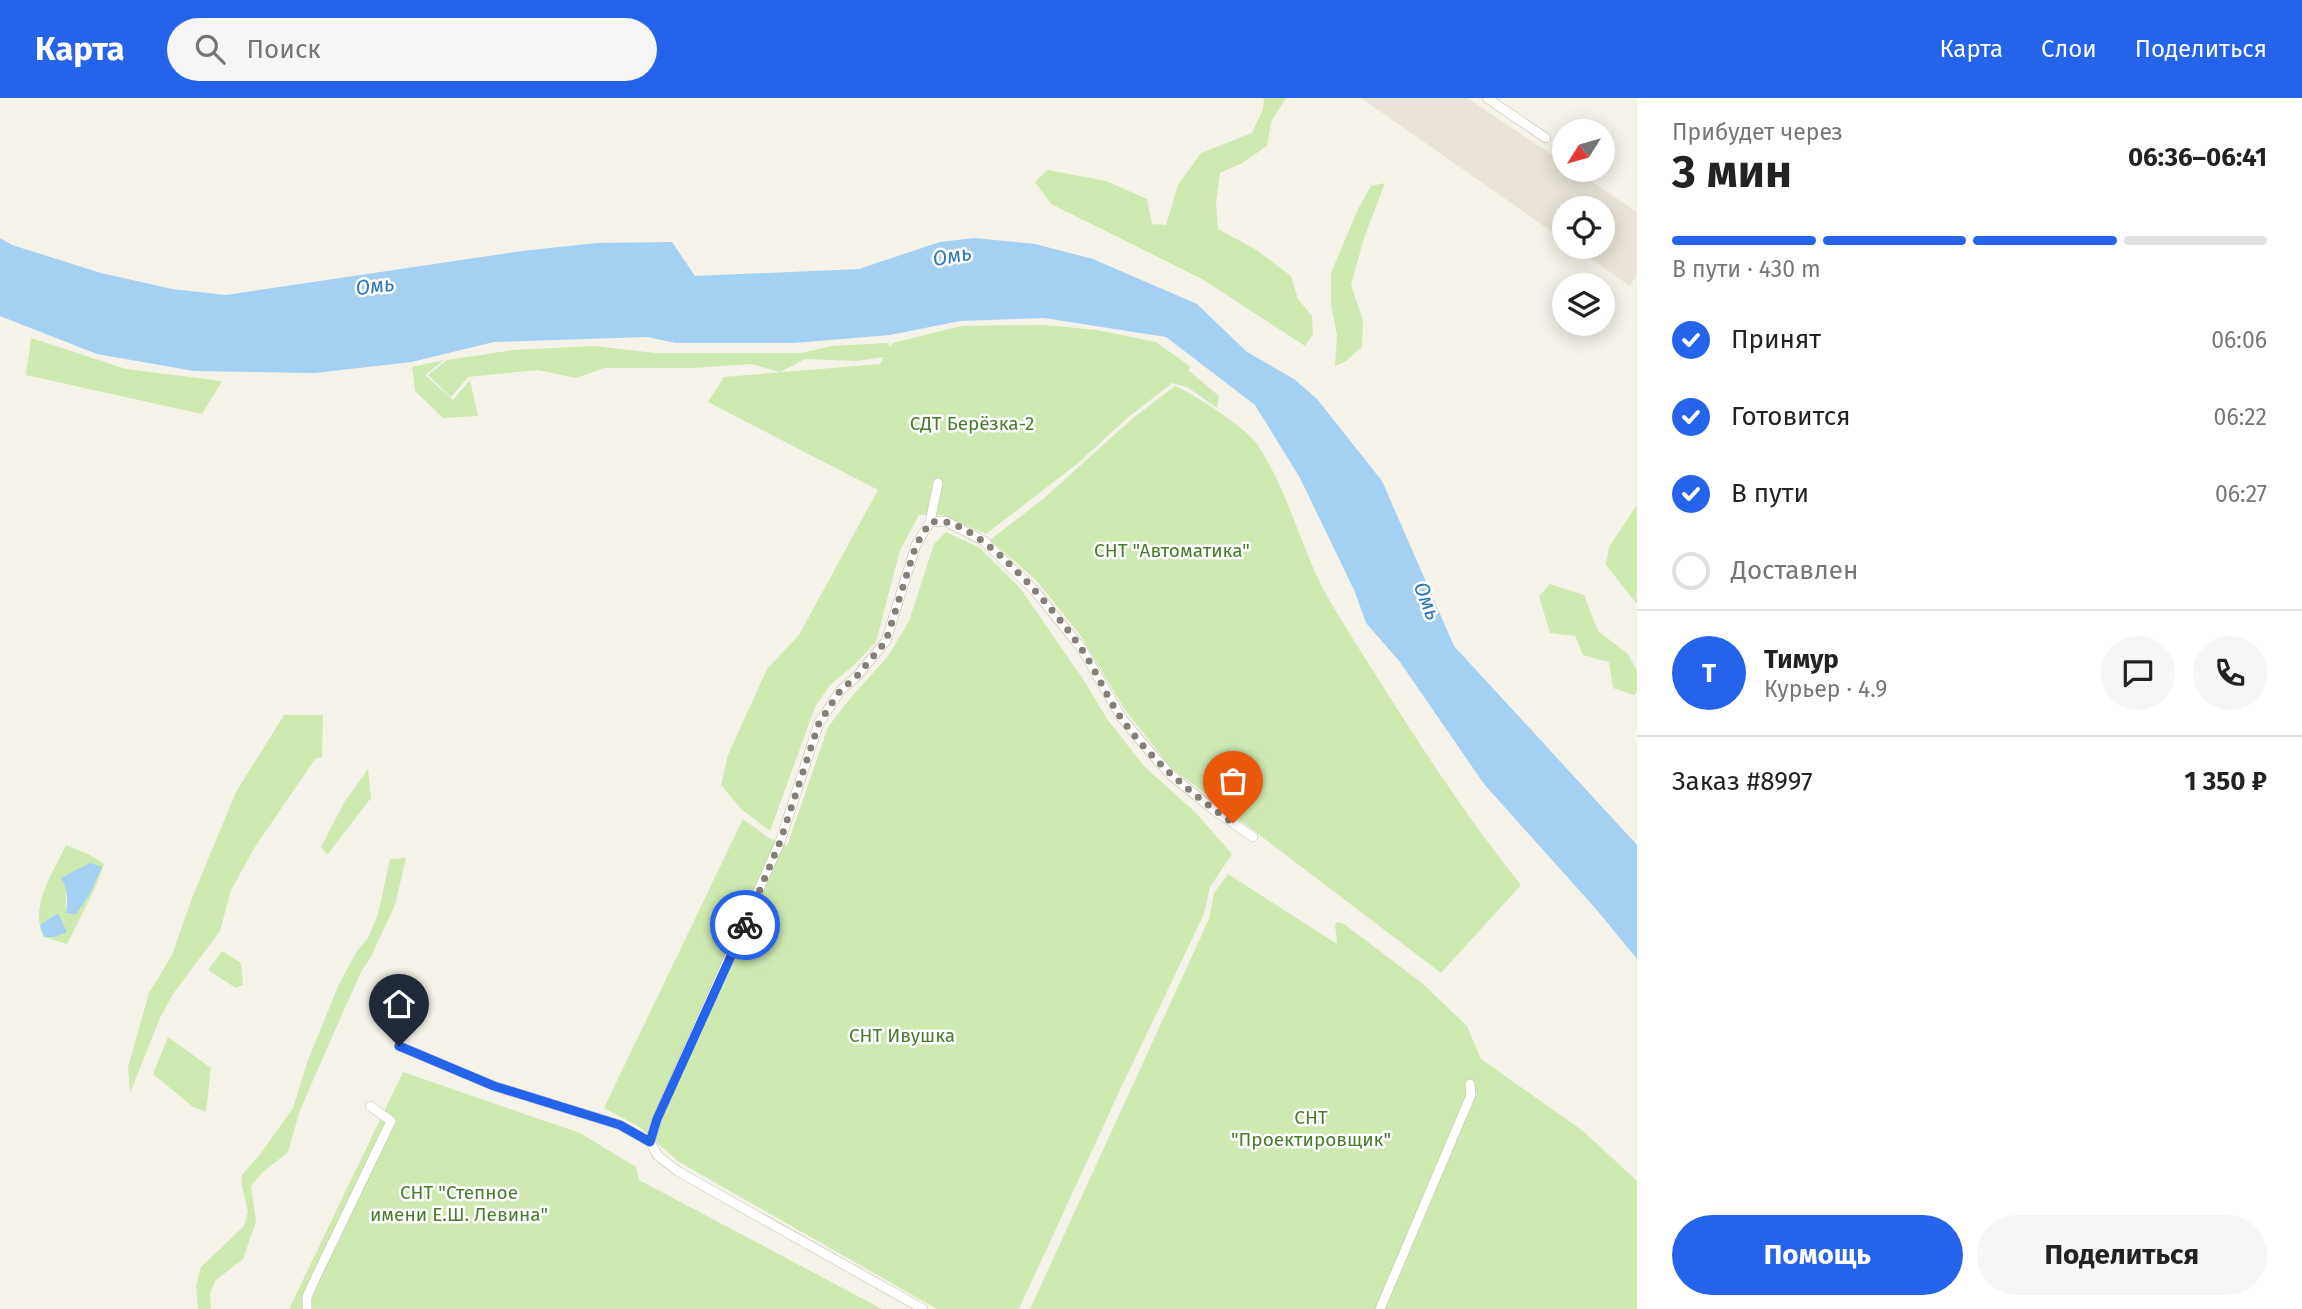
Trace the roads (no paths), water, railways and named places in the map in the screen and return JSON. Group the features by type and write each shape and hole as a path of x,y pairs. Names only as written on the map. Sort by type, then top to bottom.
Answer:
{"street":[{"path":"1488,98 1546,138"},
{"path":"650,1142 657,1119 780,842 819,723 840,691 857,676 886,641 916,545 930,522 938,483"},
{"path":"930,522 945,521 984,541 1035,591 1082,649 1121,717 1150,752 1172,776 1253,837"},
{"path":"399,1046 494,1086 620,1125 650,1142 658,1156 689,1178 923,1309"},
{"path":"1380,1309 1471,1095 1470,1084"},
{"path":"307,1309 307,1297 314,1281 391,1122 370,1106"}],"water":[{"name":"Омь","path":"0,238 12,245 101,273 172,289 226,295 522,251 597,243 672,242 695,276 859,269 940,242 974,238 1035,244 1093,259 1197,304 1247,352 1294,379 1317,399 1382,481 1454,646 1637,845 1637,959 1484,784 1400,662 1366,623 1355,592 1300,478 1255,405 1166,337 1044,318 960,321 890,335 794,343 676,343 647,337 494,342 411,362 315,373 194,371 97,354 0,316"},
{"path":"90,863 102,867 89,895 76,914 66,913 67,895 61,878"},
{"path":"58,913 67,932 54,937 44,937 40,925"}],"park label":[{"name":"СДТ Берёзка-2","path":"972,423"},
{"name":"СНТ \"Автоматика\"","path":"1172,550"},
{"name":"СНТ Ивушка","path":"902,1035"},
{"name":"СНТ \"Проектировщик\"","path":"1311,1128"},
{"name":"СНТ \"Степное имени Е.Ш. Левина\"","path":"459,1203"}]}
